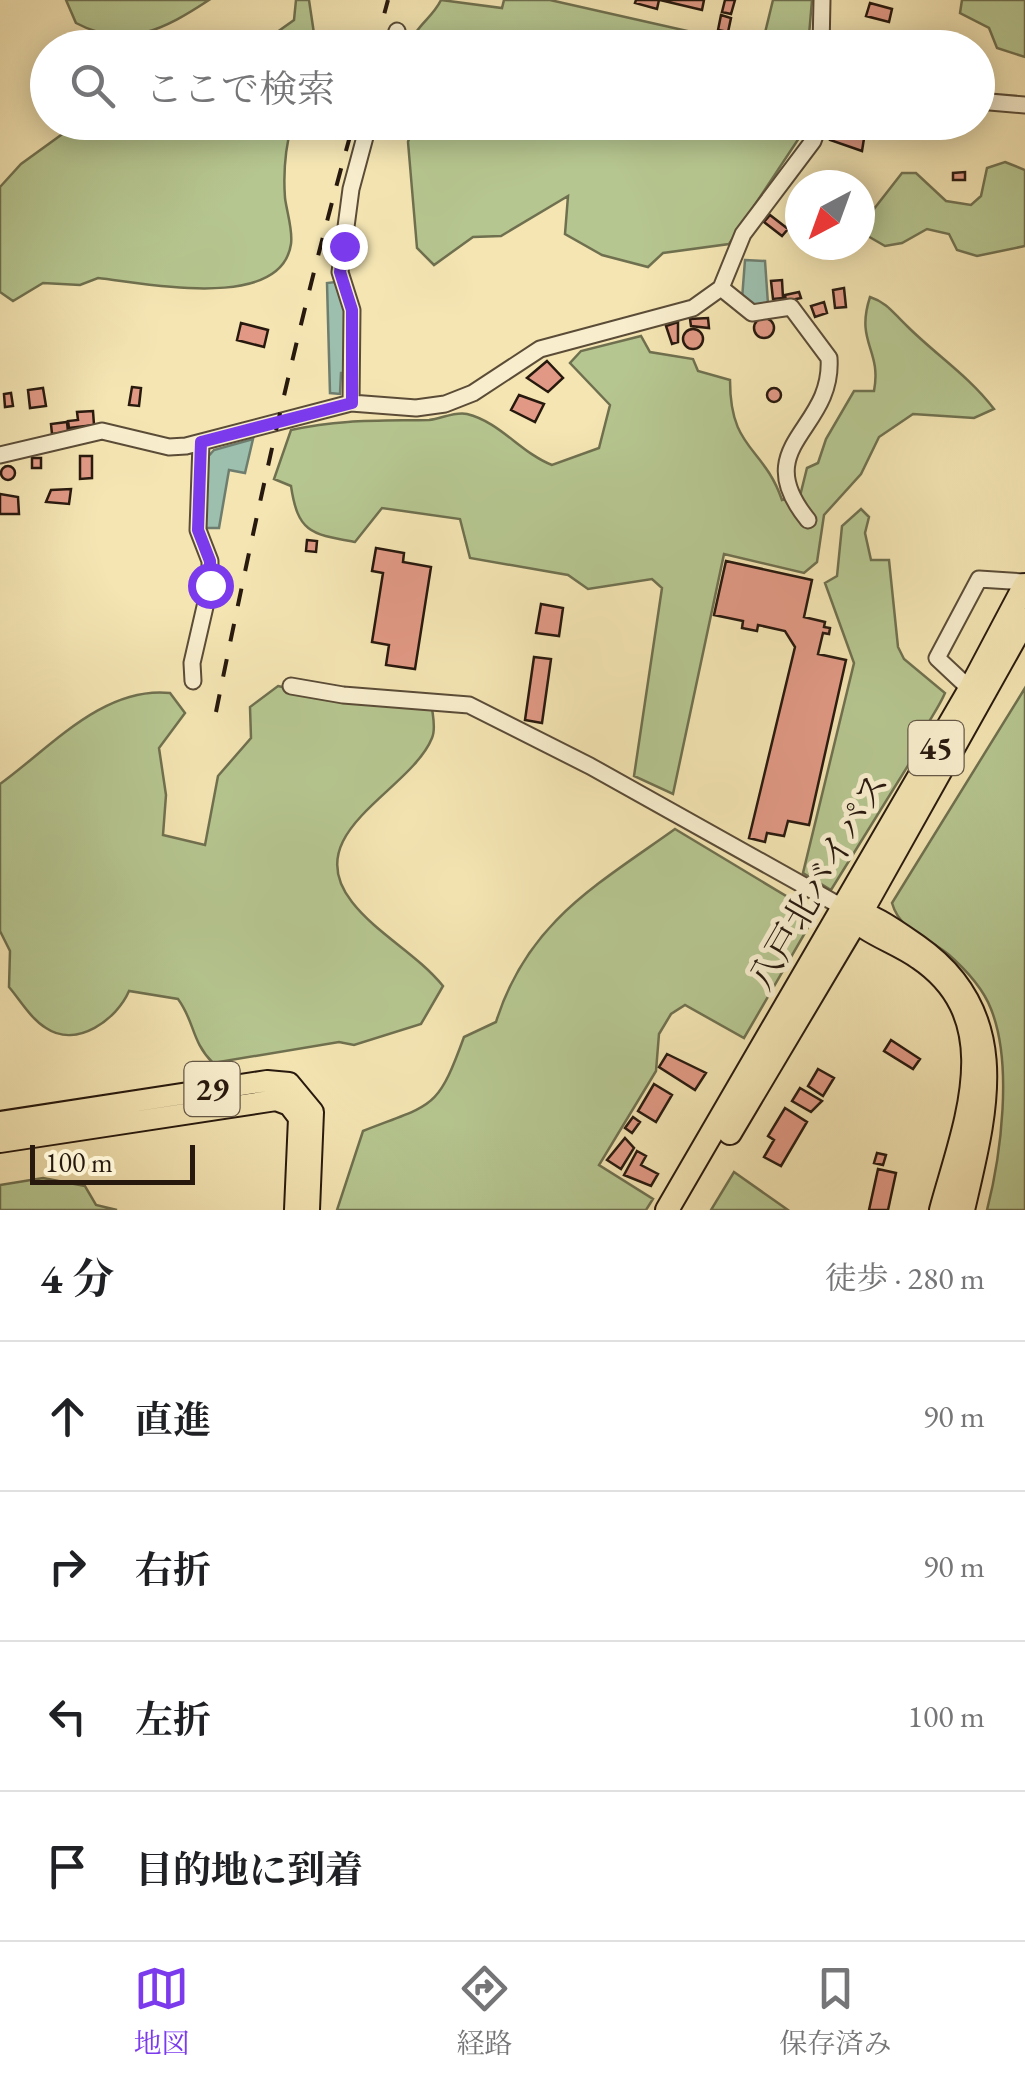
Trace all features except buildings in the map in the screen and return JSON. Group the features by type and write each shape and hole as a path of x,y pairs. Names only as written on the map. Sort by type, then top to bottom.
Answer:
{"highway":[{"name":"八戸北バイパス","path":"667,1210 853,914 1025,584"},
{"name":"八戸北バイパス","path":"684,1210 1025,620"},
{"path":"853,914 928,964 953,990 966,1012 975,1048 976,1081 940,1210"},
{"path":"853,914 941,963 974,1009 983,1037 986,1077 978,1145 963,1210"}],"main road":[{"name":"29","path":"0,1122 267,1080 289,1083 312,1112 310,1210"},
{"name":"29","path":"0,1142 276,1100 289,1105 299,1118 295,1210"}],"street":[{"path":"821,30 822,0"},
{"path":"995,102 1025,105"},
{"path":"352,403 352,310 340,272 351,189 364,140"},
{"path":"0,455 102,431 169,447 352,403 416,408 445,404 472,393 540,348 693,308 721,288 743,234 814,140"},
{"path":"721,288 752,312 791,307 829,358 827,386 792,448 784,480 789,496 808,520"},
{"path":"194,681 192,663 210,585 210,561 198,530 201,442"},
{"path":"970,690 936,658 979,578 1025,584"},
{"path":"290,686 469,706 590,766 853,914"}],"green space":[{"path":"66,0 209,0 151,30 92,30 76,23"},
{"path":"296,0 309,0 313,30 280,30 294,20"},
{"path":"441,0 502,8 504,0 550,0 683,30 418,30"},
{"path":"773,0 812,0 809,30 766,30"},
{"path":"962,0 1025,0 1025,57 997,48 995,30 960,13"},
{"path":"54,140 288,140 284,179 291,244 282,265 263,279 238,286 178,287 98,278 80,285 43,283 13,301 0,292 0,187 21,164"},
{"path":"798,140 729,244 663,253 648,267 602,255 565,234 568,196 501,236 473,237 434,265 417,248 408,142"},
{"path":"1005,162 1025,170 1025,246 977,256 957,250 949,234 927,229 902,243 885,246 875,240 875,208 902,173 916,173 946,201 971,205 981,196 987,168"},
{"path":"870,297 890,309 994,409 974,418 913,414 879,437 861,474 824,515 817,562 804,573 724,554 673,794 634,776 662,588 652,579 588,589 568,575 470,558 460,519 382,508 355,542 327,536 309,529 298,513 291,486 274,479 291,430 343,422 429,420 467,414 490,424 552,465 599,448 610,405 570,363 581,351 641,336 650,352 693,359 698,371 730,380 731,403 741,435 766,468 782,500 800,496 807,468 818,463 826,439 854,391 874,391 875,365 865,325"},
{"path":"861,509 869,517 865,533 871,560 889,560 898,647 904,659 945,693 917,751 831,890 803,873 854,663 825,583 837,576 842,526"},
{"path":"278,686 347,702 432,708 433,734 420,758 363,814 338,854 339,877 352,902 443,986 421,1024 354,1045 339,1042 213,1063 178,999 129,991 115,1012 95,1028 70,1035 46,1028 9,987 10,951 0,931 0,784 100,709 146,693 170,693 185,713 159,748 166,795 163,835 205,845 218,776 251,738 250,707"},
{"path":"1025,688 1025,1210 987,1210 1002,1110 998,1031 991,1009 967,972 908,927 892,903"},
{"path":"675,829 816,914 744,1038 685,1005 671,1014 659,1034 656,1071 599,1165 653,1199 646,1210 337,1210 363,1131 430,1101 447,1079 464,1037 496,1022 509,988 545,932 591,889"},
{"path":"734,1172 788,1210 711,1210"},
{"path":"43,1178 85,1186 96,1205 117,1210 0,1210 0,1185"}],"shaded area":[{"path":"745,260 765,261 768,304 752,305 742,299"},
{"path":"335,282 346,309 347,373 341,373 340,394 330,393 327,283"},
{"path":"253,439 245,473 229,470 219,528 203,528 205,460 214,450"}],"railway":[{"path":"380,30 388,0"},
{"path":"216,712 279,416 349,140"}],"route":[{"path":"210,585 210,561 198,530 201,442 352,403 352,310 340,272 344,246"}]}
